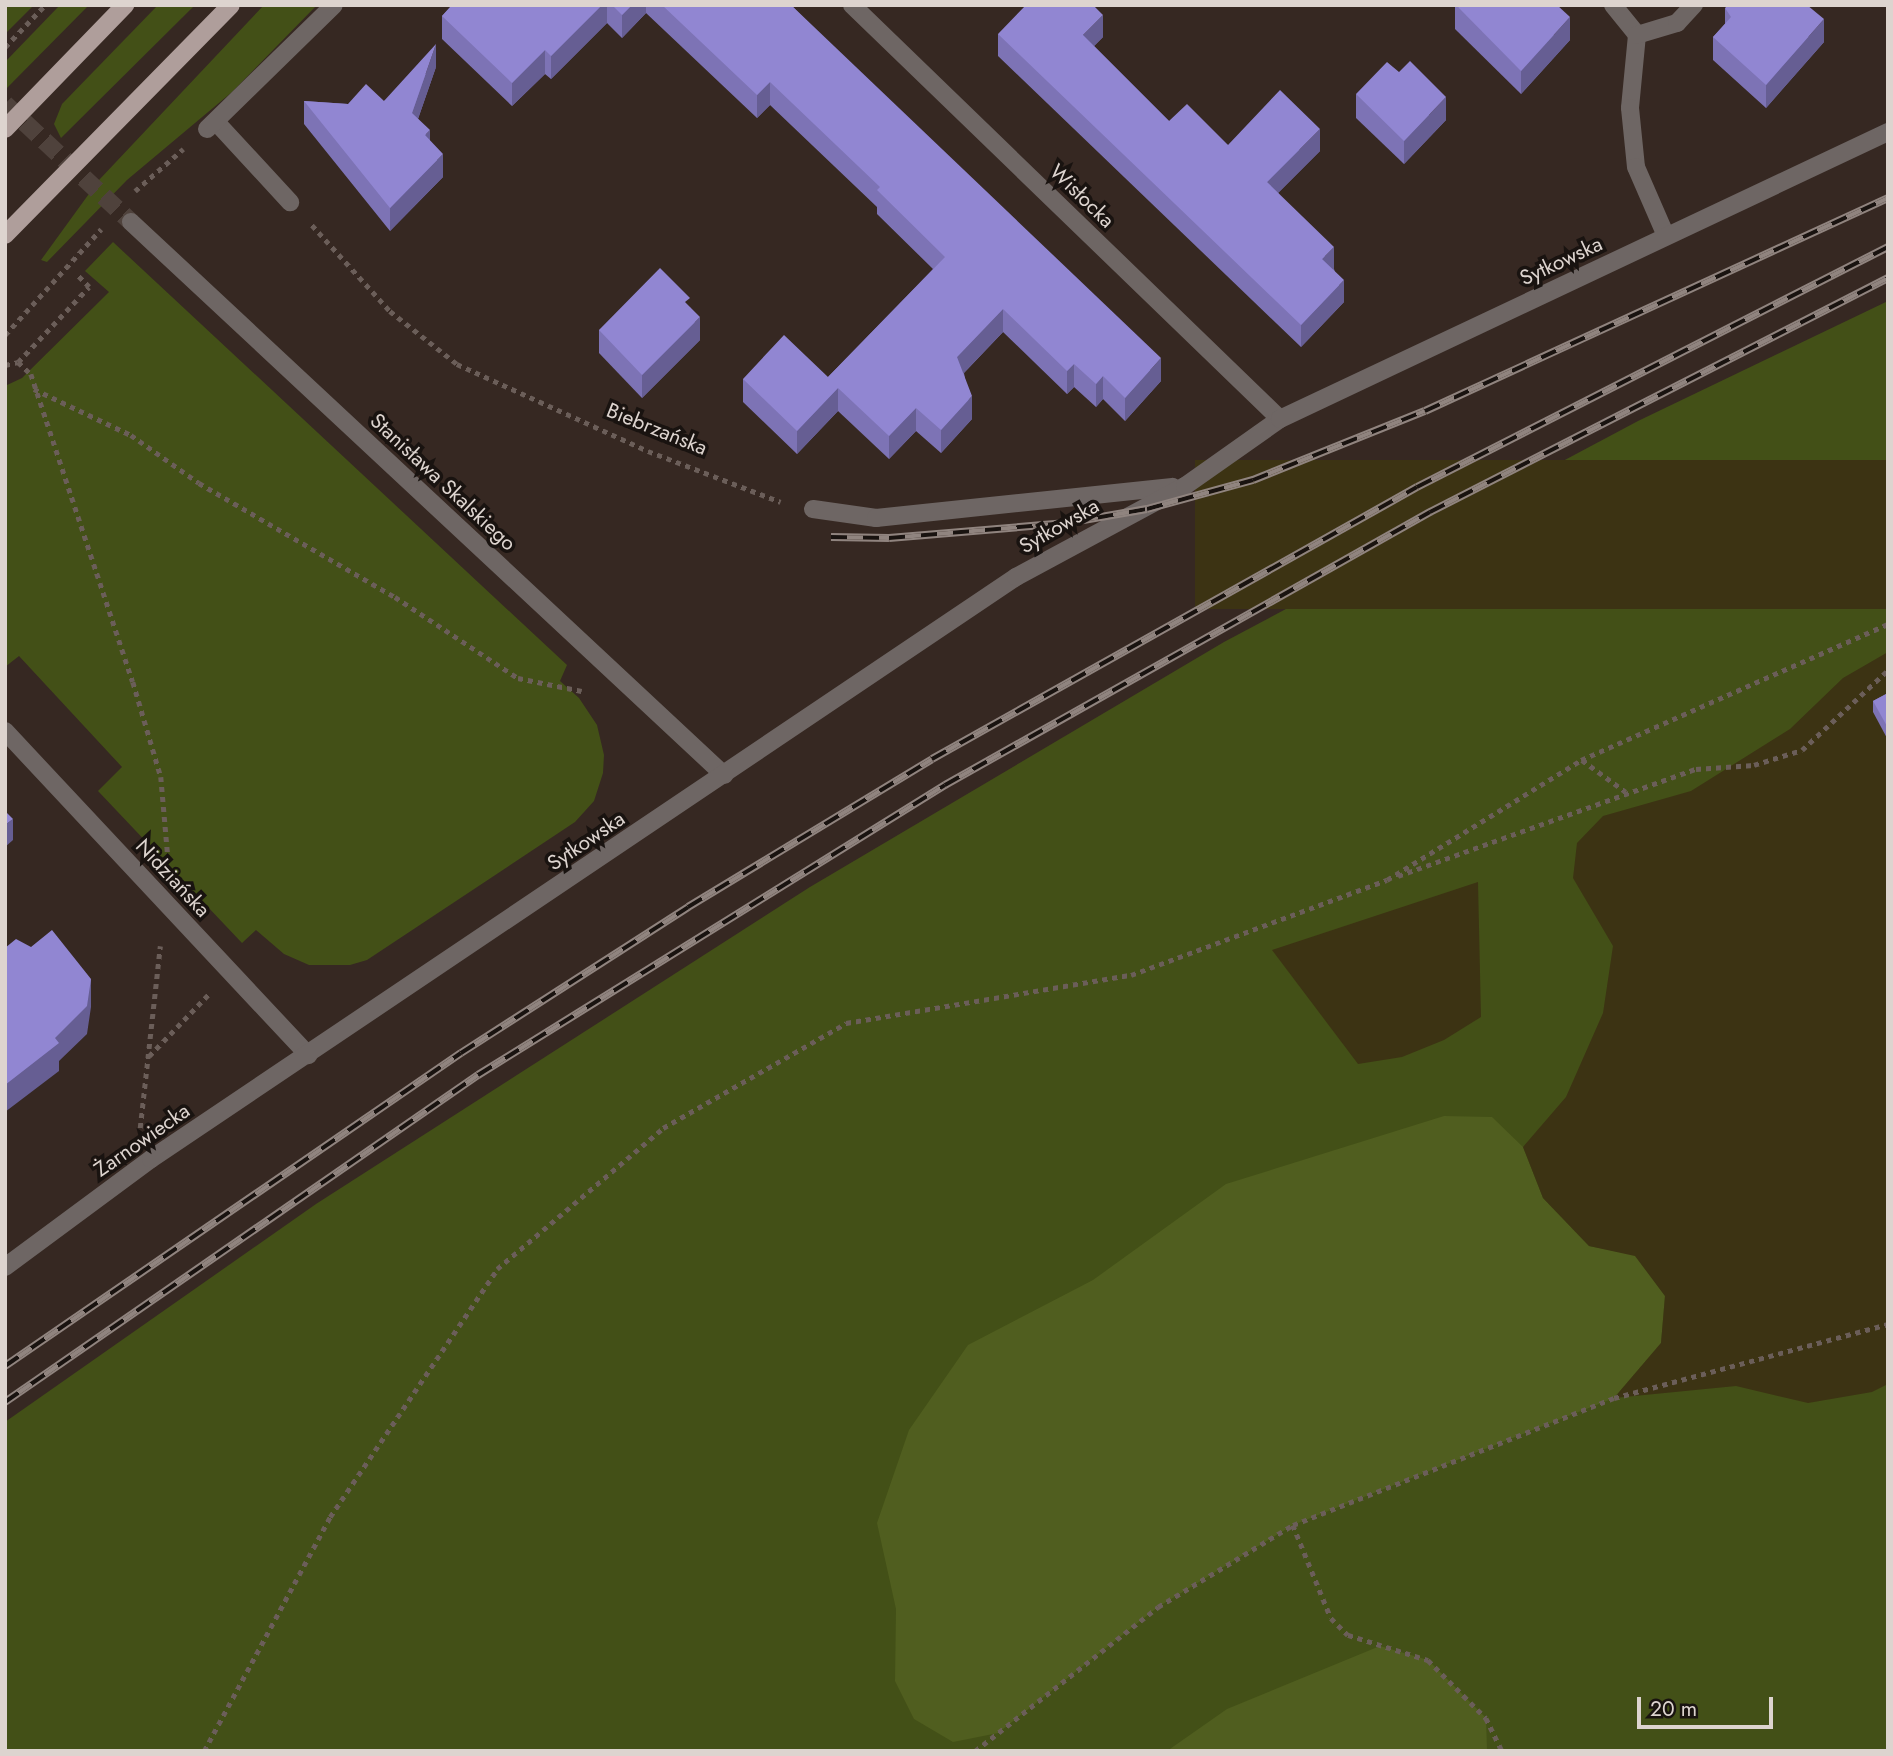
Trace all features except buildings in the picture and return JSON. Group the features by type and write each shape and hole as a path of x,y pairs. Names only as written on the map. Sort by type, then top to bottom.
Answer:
{"main road":[{"path":"5,129 125,5"},
{"path":"5,235 231,5"}],"street":[{"path":"290,202 212,126 334,5"},
{"name":"Wisłocka","path":"852,5 1280,419"},
{"path":"1613,5 1637,35 1630,108 1636,167 1666,236"},
{"path":"1637,35 1677,23 1694,5"},
{"name":"Sytkowska","path":"308,1055 1016,577 1185,486 1280,419 1888,132"},
{"name":"Stanisława Skalskiego","path":"131,222 724,775"},
{"path":"813,509 876,518 998,509 1185,486"},
{"name":"Nidziańska","path":"5,731 308,1055"},
{"name":"Żarnowiecka","path":"5,1267 151,1159 308,1055"}],"path":[{"path":"5,47 45,5"},
{"name":"Biebrzańska","path":"290,202 390,311 457,364 648,451 772,500 813,509"},
{"path":"5,365 18,362 89,287 78,276"},
{"path":"18,362 31,374 161,777 169,845 140,1129"},
{"path":"34,389 131,435 199,483 395,597 518,678 582,691"},
{"path":"1387,880 1581,760 1888,624"},
{"path":"204,1751 330,1517 497,1269 663,1128 846,1023 1131,975 1696,769 1754,765 1802,750 1888,670"},
{"path":"1581,760 1627,793"},
{"path":"148,1056 208,995 206,988 210,985"},
{"path":"975,1751 1158,1607 1293,1525 1614,1398 1888,1324"},
{"path":"1293,1525 1331,1618 1348,1635 1429,1660 1486,1717 1502,1751"}],"green space":[{"path":"5,5 34,5 5,34"},
{"path":"60,5 89,5 5,90 5,62"},
{"path":"158,5 195,5 61,138 54,124 62,104"},
{"path":"264,5 317,5 232,92 127,180 47,262 41,260 99,180"},
{"path":"113,242 567,665 560,681 579,698 597,725 604,755 603,773 594,801 575,822 367,960 350,965 309,965 284,954 256,930 242,943 98,791 122,767 19,656 5,667 5,386 22,378 109,292 85,271"},
{"path":"1888,301 1888,1751 5,1751 5,1422 316,1204 810,887 1224,642 1638,421"},
{"path":"1444,1116 1492,1117 1523,1147 1543,1198 1589,1246 1635,1255 1665,1296 1661,1343 1614,1398 1293,1525 1158,1607 998,1733 953,1742 914,1719 895,1681 896,1609 877,1523 909,1430 968,1345 1093,1280 1226,1184"},
{"path":"1380,1646 1428,1660 1486,1718 1487,1751 1167,1751 1227,1709"}],"sand":[{"path":"1195,460 1888,460 1888,609 1195,609"},
{"path":"1888,652 1888,1384 1872,1392 1808,1403 1736,1386 1614,1398 1661,1343 1665,1296 1635,1256 1589,1246 1543,1198 1523,1147 1566,1097 1603,1013 1613,946 1573,878 1577,843 1603,816 1691,791 1790,729 1843,678"},
{"path":"1478,882 1481,1017 1444,1040 1402,1057 1358,1064 1272,950"}],"tunnel":[{"path":"5,104 131,222"}],"railway":[{"path":"831,537 889,538 1066,523 1147,509 1253,480 1425,411 1888,198"},
{"path":"5,1366 461,1053 688,907 932,759 1417,487 1888,247"},
{"path":"5,1402 478,1075 945,785 1430,512 1888,278"}]}
